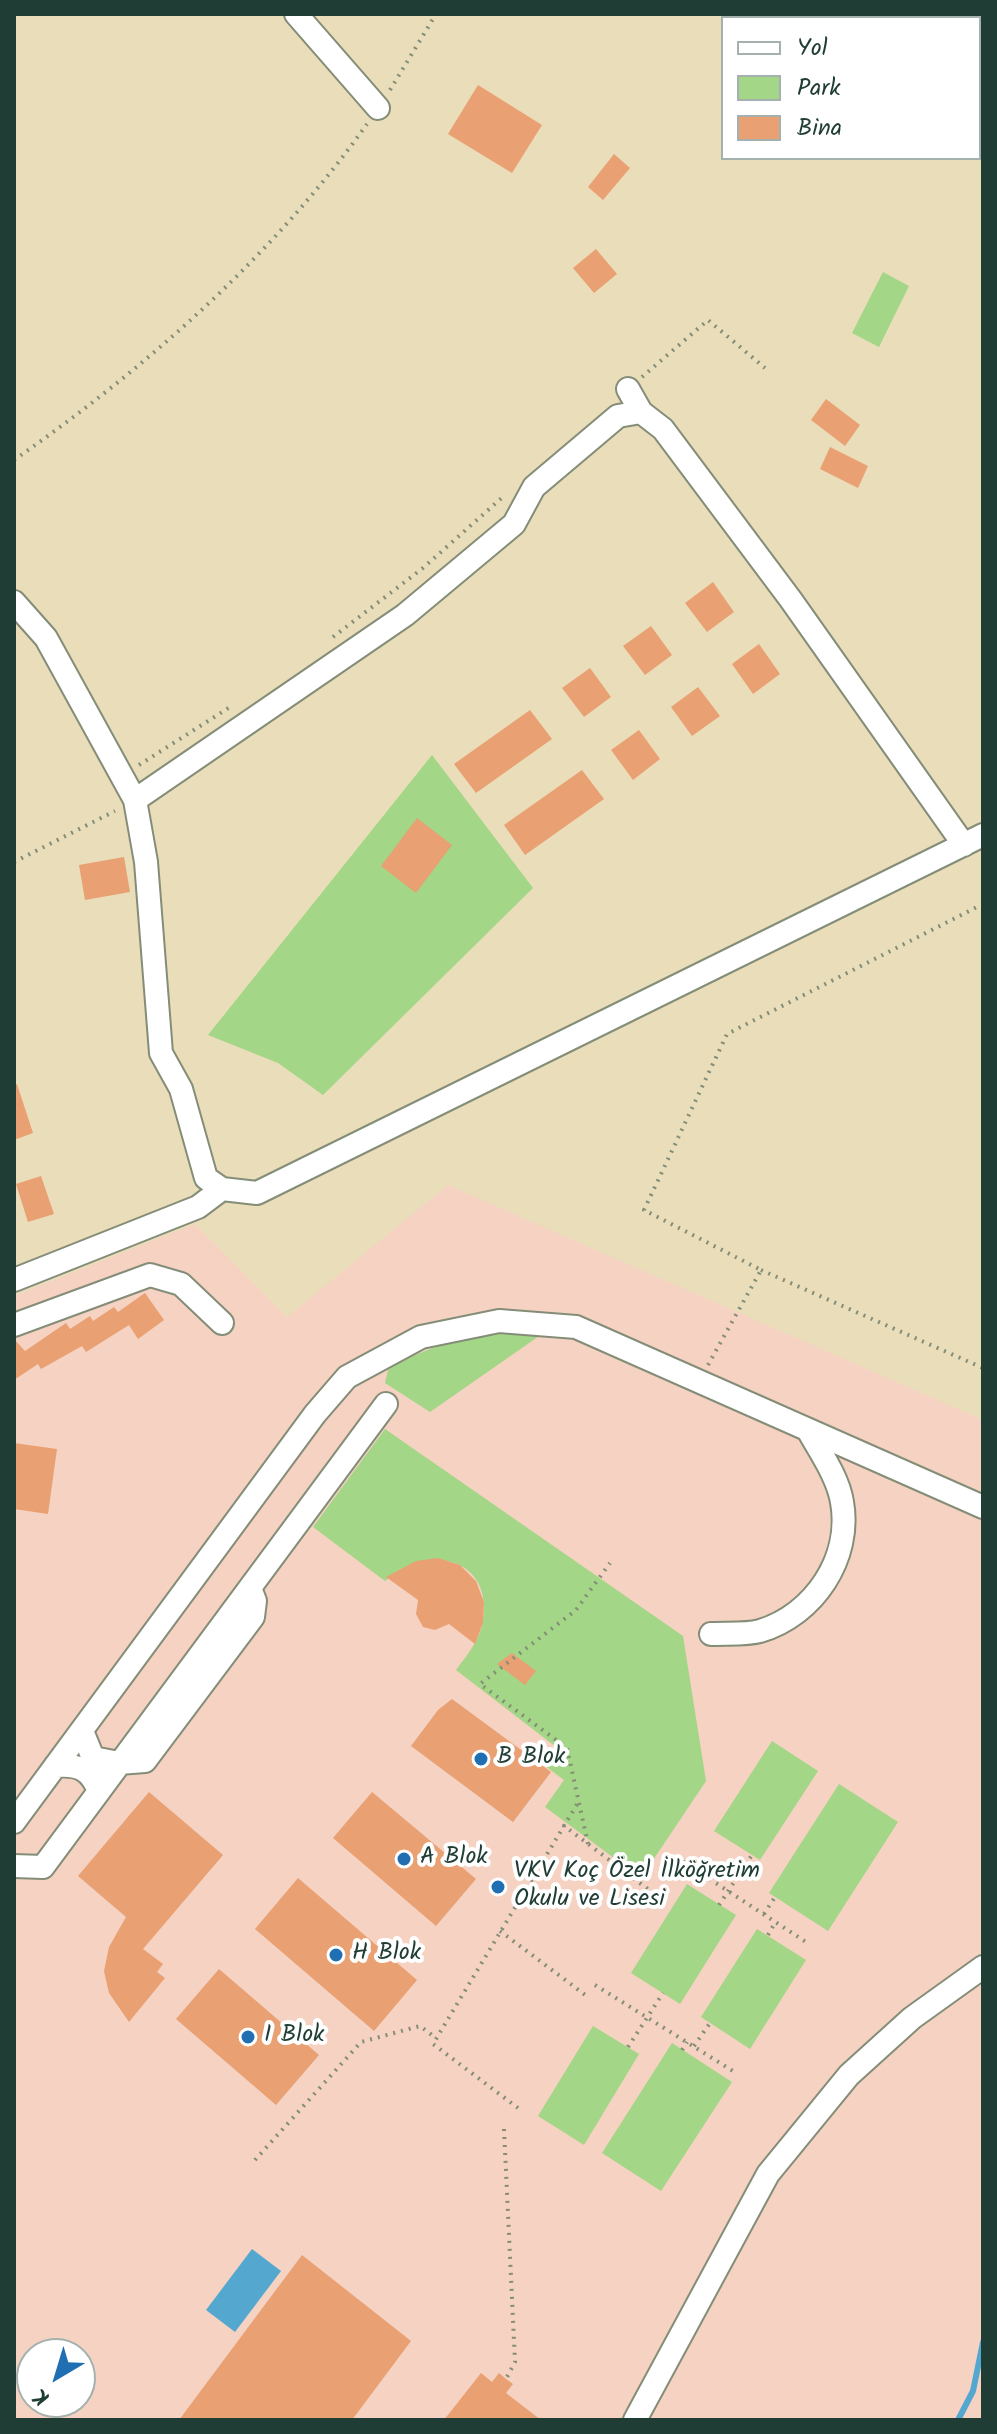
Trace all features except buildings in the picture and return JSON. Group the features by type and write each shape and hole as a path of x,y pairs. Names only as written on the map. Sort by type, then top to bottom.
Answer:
{"street":[{"path":"296,14 378,108"},
{"path":"14,602 46,638 135,800 146,862 161,1053 181,1089 206,1178 222,1189 257,1193 973,840 663,429 641,412 628,389"},
{"path":"135,800 405,615 514,524 534,487 618,416 641,412"},
{"path":"14,1280 198,1207 222,1189"},
{"path":"14,1325 150,1275 181,1284 222,1323"},
{"path":"14,1822 315,1414 347,1377 421,1337 499,1321 576,1327 983,1507"},
{"path":"82,1731 93,1758 119,1763 145,1761 253,1617 255,1601 250,1588 386,1404"},
{"path":"711,1634 759,1632 795,1614 817,1594 833,1569 842,1543 842,1499 808,1430"},
{"path":"14,1866 43,1867 119,1763"},
{"path":"55,1766 83,1768 93,1776 99,1791"},
{"path":"635,2420 768,2174 849,2075 912,2018 983,1967"}],"path":[{"path":"14,460 68,423 226,288 335,169 378,108 436,14"},
{"path":"628,389 708,320 765,368"},
{"path":"322,645 423,568 513,488"},
{"path":"122,776 243,699"},
{"path":"14,862 54,845 135,800"},
{"path":"983,908 977,907 727,1034 644,1210 761,1270 983,1368"},
{"path":"699,1382 761,1270"},
{"path":"588,1844 567,1748 480,1684 576,1610 610,1563"},
{"path":"518,2108 433,2044 579,1801"},
{"path":"563,1825 653,1893"},
{"path":"719,1905 752,1855"},
{"path":"676,1857 809,1944"},
{"path":"764,1914 775,1897"},
{"path":"768,1935 776,1921"},
{"path":"500,1931 588,1997"},
{"path":"595,1985 733,2071"},
{"path":"628,2047 663,1993"},
{"path":"694,2046 710,2023"},
{"path":"255,2160 361,2042 420,2026 436,2038"},
{"path":"682,2050 687,2042"},
{"path":"504,2129 515,2362 506,2379"}],"shaded area":[{"name":"VKV Koç Özel İlköğretim Okulu ve Lisesi","path":"448,1185 983,1420 983,2420 14,2420 14,1296 195,1224 287,1317"}],"green space":[{"path":"883,272 909,286 879,347 852,333"},
{"path":"432,755 533,888 323,1095 278,1063 208,1035"},
{"path":"520,1332 542,1334 430,1412 385,1383 388,1370 435,1347 469,1338"},
{"path":"385,1429 683,1636 706,1781 641,1878 545,1807 564,1780 544,1765 556,1747 456,1670 476,1641 483,1621 483,1599 478,1582 467,1570 454,1563 437,1560 419,1562 385,1581 313,1527"},
{"path":"772,1741 818,1771 760,1860 714,1831"},
{"path":"839,1784 898,1822 828,1931 769,1893"},
{"path":"687,1884 736,1915 680,2004 631,1973"},
{"path":"757,1929 806,1960 750,2049 701,2017"},
{"path":"593,2026 639,2054 584,2145 538,2116"},
{"path":"672,2043 732,2082 661,2191 602,2153"}],"water":[{"path":"252,2249 281,2271 235,2332 206,2310"}],"waterway":[{"path":"958,2420 973,2391 983,2342"}],"place":[{"name":"B Blok","path":"481,1759"},
{"name":"A Blok","path":"404,1859"},
{"name":"VKV Koç Özel İlköğretim Okulu ve Lisesi","path":"498,1887"},
{"name":"H Blok","path":"336,1955"},
{"name":"I Blok","path":"248,2037"}]}
